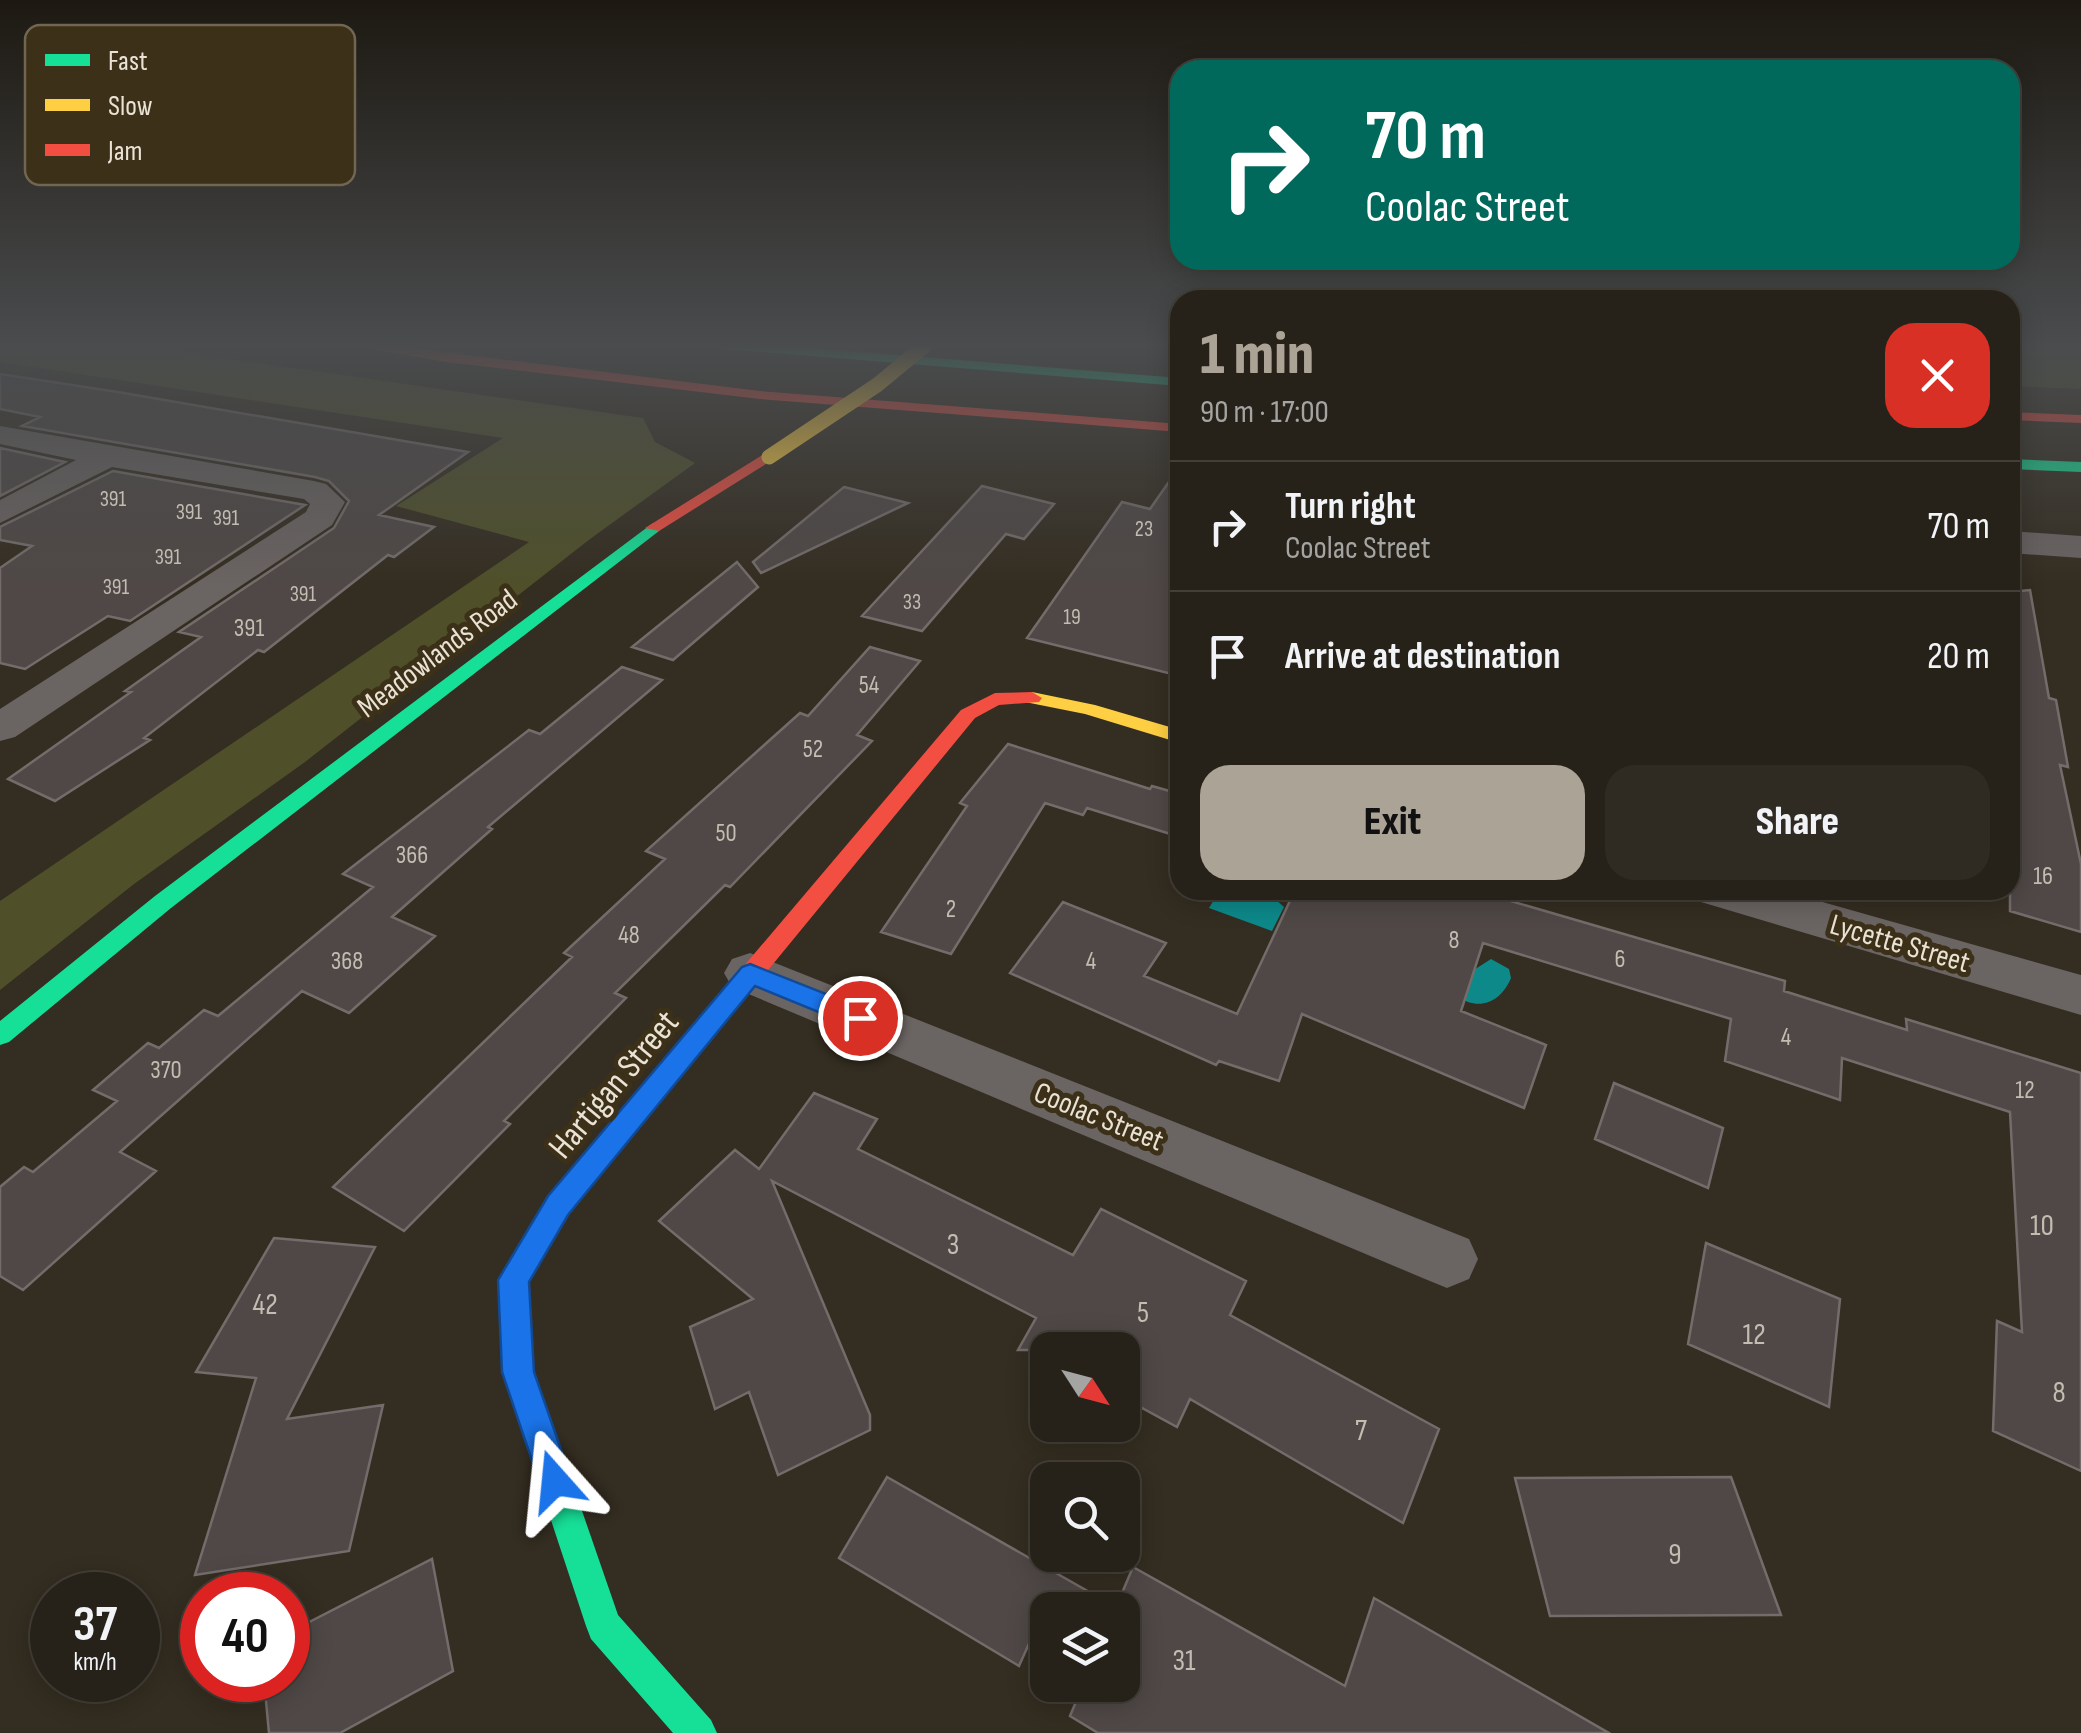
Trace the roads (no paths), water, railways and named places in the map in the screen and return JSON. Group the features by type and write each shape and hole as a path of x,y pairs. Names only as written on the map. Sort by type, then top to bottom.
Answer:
{"main road":[{"name":"Meadowlands Road","path":"0,1035 163,902 550,605 652,529 819,424"},
{"path":"1124,424 1170,427"},
{"path":"2020,464 2081,467"},
{"name":"Hartigan Street","path":"698,1733 604,1626 518,1372 513,1280 558,1206 958,724 990,700 1018,696 1049,700 1170,735"}],"street":[{"path":"0,434 106,457 314,491 328,502 320,518 0,728"},
{"path":"0,513 106,457"},
{"path":"2020,543 2079,549"},
{"name":"Lycette Street","path":"1753,900 2081,995"},
{"name":"Coolac Street","path":"750,974 1446,1259"}],"water":[{"path":"1214,900 1276,900 1284,907 1272,931 1209,908"},
{"path":"1491,959 1509,969 1511,978 1501,993 1481,1004 1457,996 1466,975"}]}
